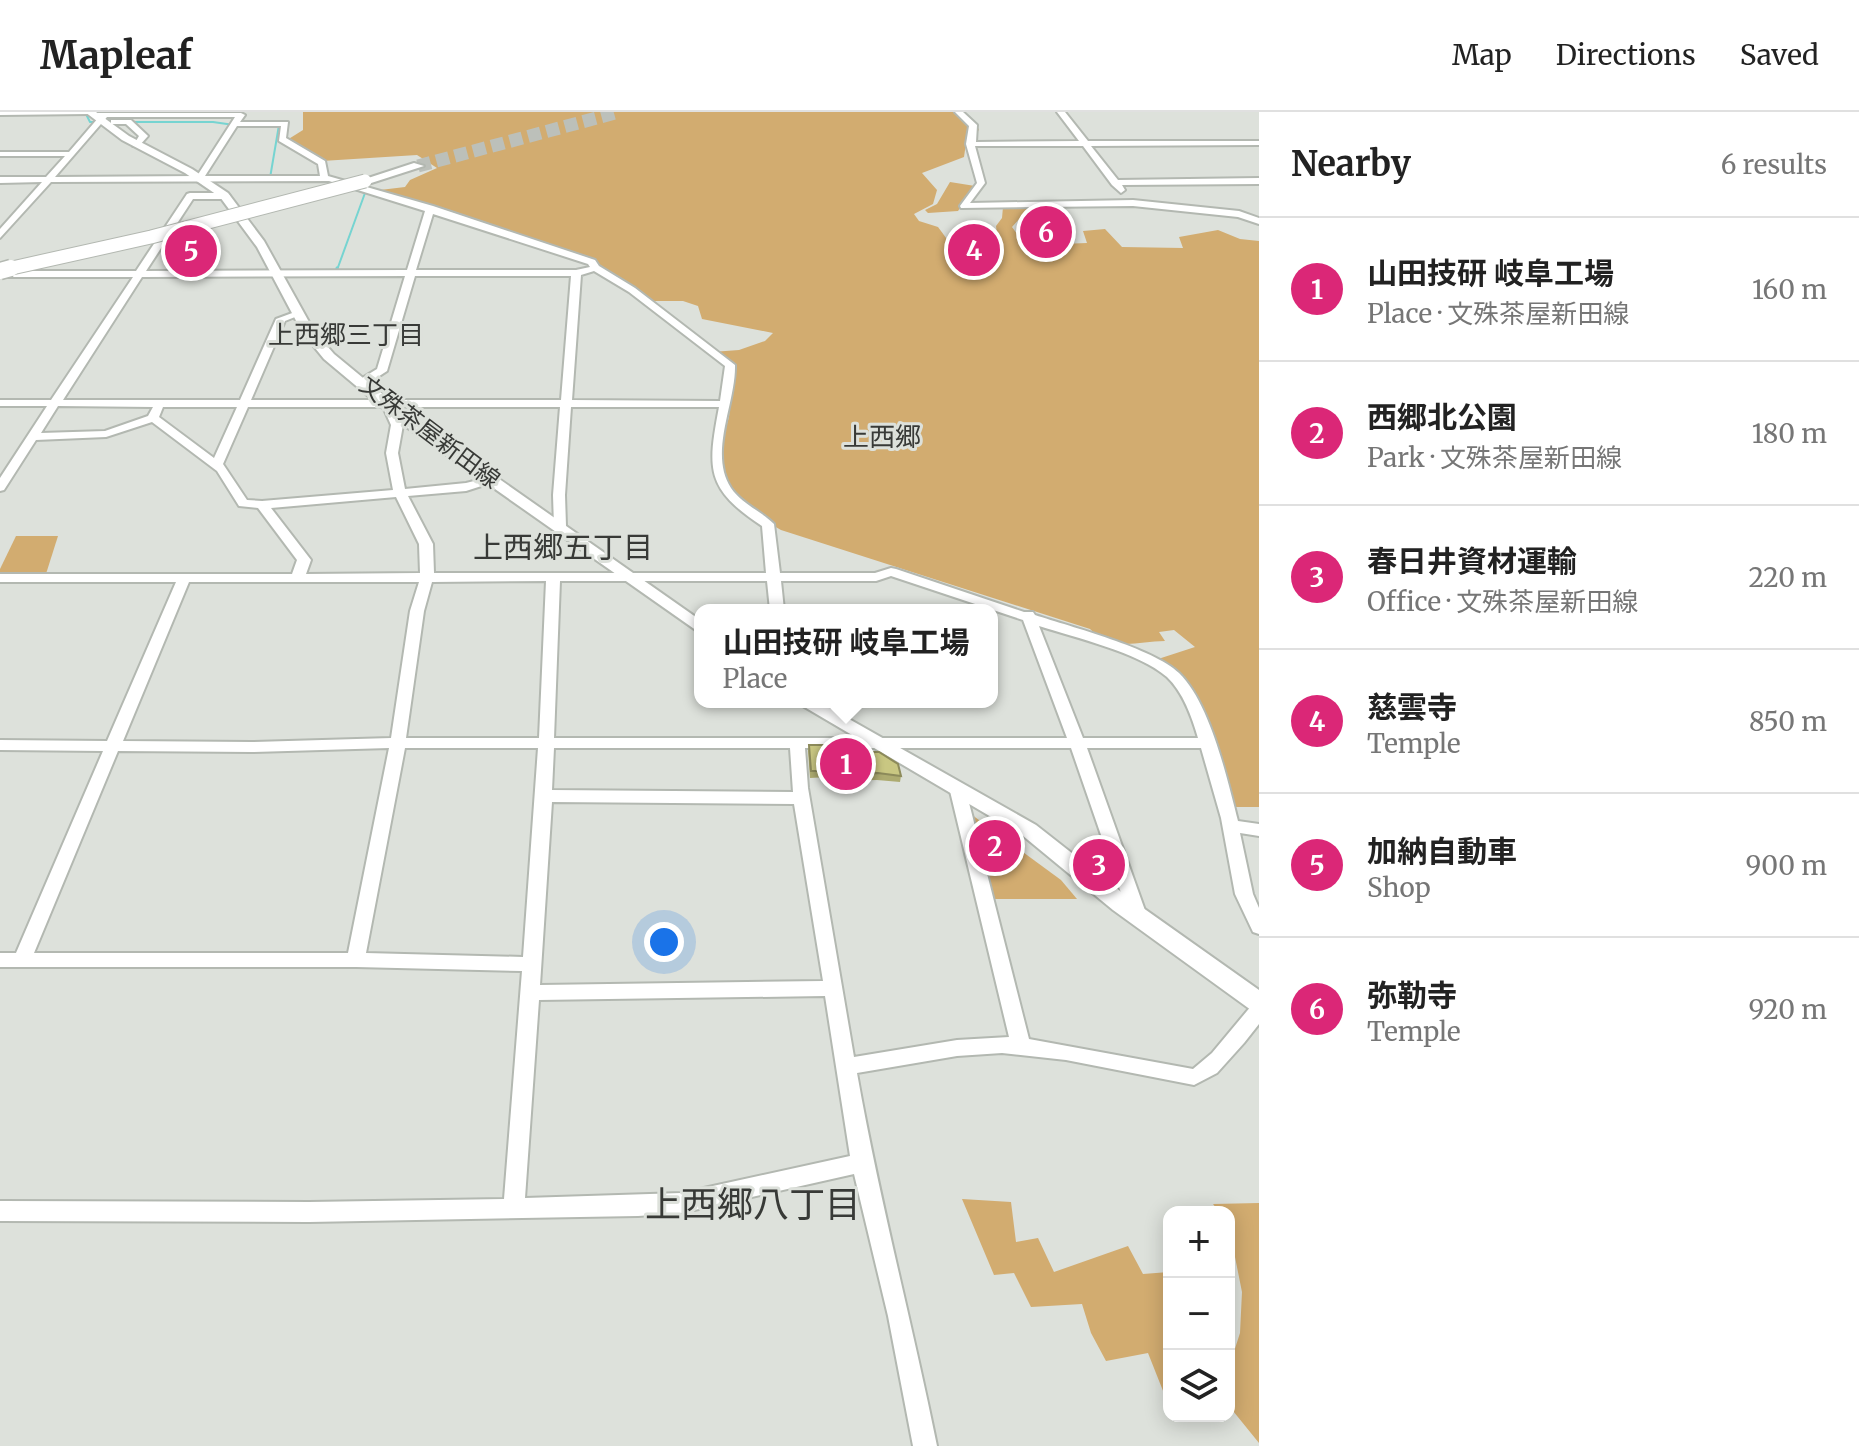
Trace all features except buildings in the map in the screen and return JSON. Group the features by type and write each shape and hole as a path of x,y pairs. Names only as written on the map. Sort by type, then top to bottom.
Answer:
{"highway":[{"path":"0,272 151,237 418,166"}],"main road":[{"name":"文殊茶屋新田線","path":"98,115 136,144 226,196 277,273 295,315 331,359 387,404 694,624"},
{"path":"815,708 1029,830 1138,916 1259,1003"}],"street":[{"path":"959,112 973,125 970,144 981,183 964,206 1133,203 1239,214 1259,221"},
{"path":"1061,112 1133,203"},
{"path":"0,113 242,113"},
{"path":"199,179 242,113"},
{"path":"0,235 70,154 98,115"},
{"path":"235,124 285,124 282,139 322,163 324,178"},
{"path":"970,144 1259,143"},
{"path":"0,154 70,154"},
{"path":"0,180 324,178 430,208 592,262 595,268 632,290 730,365 731,379 717,448 718,480 724,490 768,524 776,604"},
{"path":"1115,183 1259,181"},
{"path":"0,487 190,196 226,196"},
{"path":"363,382 382,371 430,208"},
{"path":"0,272 137,275 576,273 595,268"},
{"path":"560,526 559,495 576,273"},
{"path":"217,465 281,319 295,315"},
{"path":"0,403 725,404"},
{"path":"33,437 106,434 153,418 160,403"},
{"path":"356,960 398,743 417,611 427,577 426,544 400,492 392,453 397,425 387,404"},
{"path":"153,418 217,465 243,503 262,505 466,487 494,480"},
{"path":"262,505 304,560 298,577"},
{"path":"0,578 876,577 891,572 993,604"},
{"path":"514,1208 544,796 553,577"},
{"path":"22,960 184,578"},
{"path":"998,606 1162,666 1186,690 1202,725 1230,826 1244,894 1259,927"},
{"path":"1028,615 1138,916"},
{"path":"0,745 252,747 398,743 1206,743"},
{"path":"797,743 802,798 831,988 862,1163 899,1316 925,1446"},
{"path":"958,791 1021,1045"},
{"path":"544,796 802,798"},
{"path":"1230,826 1259,830"},
{"path":"0,960 356,960 532,964"},
{"path":"531,993 831,988"},
{"path":"846,1067 965,1047 1021,1045 1067,1051 1136,1069 1200,1076 1259,1010"},
{"path":"0,1211 309,1212 681,1203 862,1163"}],"shaded area":[{"path":"303,112 953,112 979,129 977,134 967,136 964,157 922,173 937,190 933,204 914,214 919,221 938,227 956,251 969,260 1002,262 1002,242 998,242 996,226 1002,218 1003,207 1031,206 1036,216 1021,217 1012,227 1020,238 1035,241 1034,245 1087,243 1083,231 1105,229 1122,247 1183,248 1179,237 1218,230 1240,239 1259,241 1259,807 1232,807 1193,696 1155,660 1195,647 1174,630 1159,632 1165,641 1126,644 1107,641 1090,629 781,530 733,498 713,470 729,417 732,374 729,367 712,352 739,350 765,341 773,333 702,319 698,306 683,301 647,301 598,265 566,251 380,190 405,187 410,180 437,168 417,155 322,161 287,140 303,130"},
{"path":"950,182 975,186 958,211 928,213 925,210 937,204"},
{"path":"16,536 58,536 45,577 0,576 0,569"},
{"path":"968,812 1061,880 1077,899 990,899"},
{"path":"962,1199 1011,1202 1016,1242 1038,1238 1054,1272 1128,1246 1143,1274 1163,1272 1163,1391 1148,1353 1106,1361 1091,1333 1082,1304 1031,1307 1014,1273 994,1275"},
{"path":"1259,1203 1259,1443 1235,1413 1235,1348 1240,1333 1242,1292 1235,1257 1235,1206 1213,1204"}],"waterway":[{"path":"85,112 90,122 115,122"},
{"path":"128,122 213,122 234,125"},
{"path":"270,178 279,125 275,125"},
{"path":"337,270 365,193 353,189"},
{"path":"336,272 337,268"}],"tunnel":[{"path":"418,166 619,112"}],"place":[{"name":"弥勒寺","path":"1046,232"},
{"name":"慈雲寺","path":"974,250"},
{"name":"加納自動車","path":"191,251"},
{"name":"山田技研 岐阜工場","path":"846,764"},
{"name":"西郷北公園","path":"995,846"},
{"name":"春日井資材運輸","path":"1099,865"}],"district":[{"name":"上西郷三丁目","path":"346,334"},
{"name":"上西郷","path":"882,436"},
{"name":"上西郷五丁目","path":"563,547"},
{"name":"上西郷八丁目","path":"753,1204"}]}
